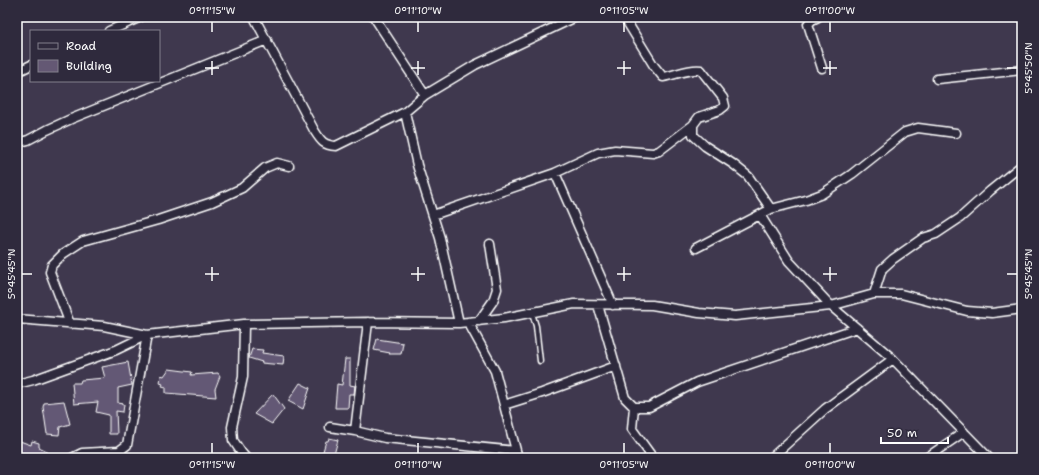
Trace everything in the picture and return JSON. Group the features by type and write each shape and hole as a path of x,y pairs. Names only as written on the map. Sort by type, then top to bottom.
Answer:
{"street":[{"path":"111,30 141,17"},
{"path":"254,17 320,140 326,145 336,146 405,112 425,95 475,65 576,17"},
{"path":"374,17 425,95"},
{"path":"433,215 555,173 598,153 606,151 653,153 659,151 693,125 699,117 720,110 724,106 723,98 701,70 693,69 675,75 663,76 654,66 624,17"},
{"path":"818,17 808,24 809,32 822,68"},
{"path":"17,143 28,140 71,119 267,40"},
{"path":"17,72 30,66"},
{"path":"937,79 1022,70"},
{"path":"405,112 417,165 440,238 459,323"},
{"path":"693,125 693,135 705,146 733,164 748,176 771,210"},
{"path":"696,248 760,214 822,194 852,174 905,132 918,128 956,133"},
{"path":"70,324 50,272 52,265 63,254 83,241 158,220 212,202 242,188 265,168 276,163 288,166"},
{"path":"874,294 882,269 892,259 923,238 936,234 960,218 1022,165"},
{"path":"555,173 613,305"},
{"path":"760,214 789,261 831,306 893,359 988,458"},
{"path":"479,321 493,301 497,289 490,244"},
{"path":"17,320 104,326 147,335 244,324 368,322 459,323 532,313 574,304 652,305 700,313 735,316 831,306 874,294 901,294 967,311 992,313 1022,309"},
{"path":"598,305 625,398 634,407 649,407 697,382 857,328"},
{"path":"355,431 368,322"},
{"path":"330,427 385,438 517,454 495,371 468,322"},
{"path":"244,324 243,377 232,427 233,440 246,458"},
{"path":"17,384 33,380 116,350 147,335"},
{"path":"72,458 82,453 119,451 127,445 147,335"},
{"path":"771,458 825,409 893,359"},
{"path":"504,405 616,366"},
{"path":"634,407 632,429 653,458"},
{"path":"926,458 964,432"}],"lane":[{"path":"532,313 536,326 540,361"}],"building":[{"path":"377,339 403,343 401,354 389,354 390,353 374,350"},
{"path":"252,349 263,350 262,353 284,356 283,365 261,363 262,362 249,358"},
{"path":"345,359 350,359 350,385 355,386 354,394 349,394 348,408 335,408 337,384 342,385"},
{"path":"128,362 132,385 118,388 118,403 124,404 123,412 116,411 117,434 109,434 109,415 96,412 98,402 74,404 72,383 80,383 81,380 105,378 102,367"},
{"path":"169,369 192,372 191,375 218,373 220,376 215,389 216,397 166,393 166,387 162,386 163,384 160,383 161,375 164,376"},
{"path":"300,383 310,388 303,409 288,401"},
{"path":"273,394 284,409 272,424 254,414"},
{"path":"64,401 70,424 60,427 59,435 47,434 43,407 44,403"},
{"path":"329,438 338,440 333,458 321,458 326,441 328,441"},
{"path":"17,440 31,445 32,441 39,443 39,447 47,451 44,458 17,458"}]}
